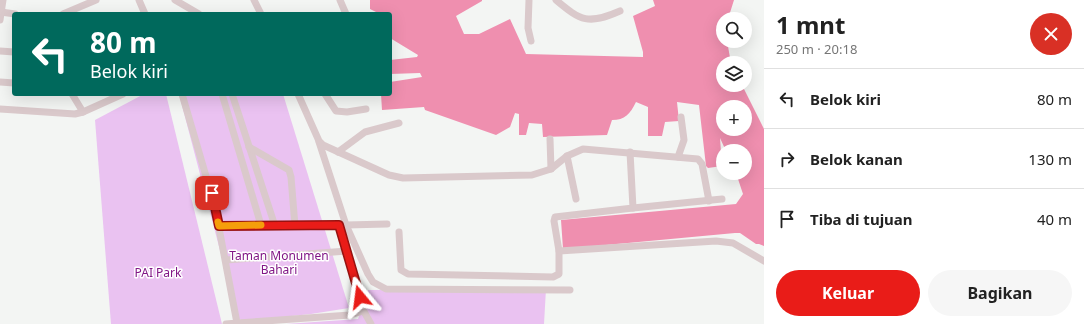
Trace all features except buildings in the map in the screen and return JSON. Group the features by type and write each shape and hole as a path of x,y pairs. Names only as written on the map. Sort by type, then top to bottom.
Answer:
{"street":[{"path":"0,20 3,0"},
{"path":"68,12 96,0"},
{"path":"139,0 144,12"},
{"path":"175,0 196,12"},
{"path":"254,0 260,12"},
{"path":"340,0 345,12"},
{"path":"529,0 528,28 531,40"},
{"path":"556,0 573,14 585,19 602,19 620,11"},
{"path":"1,12 12,14"},
{"path":"0,51 12,52"},
{"path":"0,82 12,83"},
{"path":"73,96 83,112"},
{"path":"0,109 75,114 83,112 119,96"},
{"path":"183,96 208,180 226,260 237,323"},
{"path":"223,96 261,225"},
{"path":"233,96 276,226"},
{"path":"299,96 319,141 346,225 373,282 386,290 570,290"},
{"path":"326,96 336,111 347,112 366,109"},
{"path":"678,157 684,140 681,117"},
{"path":"338,152 365,132 399,123"},
{"path":"235,141 247,138"},
{"path":"550,139 551,169"},
{"path":"319,141 338,152 389,175 403,178 532,175 551,169 567,156 583,149 698,159 700,161 709,201"},
{"path":"249,147 289,170 291,177 295,226"},
{"path":"630,152 633,208"},
{"path":"567,156 576,200"},
{"path":"399,232 401,270 408,274 552,277 559,274 559,251 554,221 556,217 722,199"},
{"path":"219,226 387,224"},
{"path":"339,225 362,308 371,324"},
{"path":"559,251 716,240 733,243 764,261"},
{"path":"226,260 347,251"},
{"path":"226,324 357,314 362,308"}],"green space":[{"name":"PAI Park","path":"140,96 166,96 222,324 111,324 95,120"},
{"name":"Taman Monumen Bahari","path":"180,96 284,96 349,308 311,314 245,321 238,319"},
{"path":"546,289 544,324 286,324 358,319 368,290"}],"shaded area":[{"path":"370,0 482,0 456,16 464,34 479,34 510,19 526,54 643,57 633,16 655,6 653,0 734,0 730,12 716,12 716,48 728,48 730,56 716,56 716,92 746,92 750,100 716,100 716,136 752,136 752,105 764,129 764,246 756,244 740,233 735,233 563,249 561,220 736,204 743,194 738,180 752,180 752,144 723,144 720,138 720,144 716,144 716,167 708,168 706,166 699,105 677,102 679,121 665,122 662,136 648,136 648,107 636,102 627,116 617,120 612,120 607,135 543,137 542,124 529,123 526,135 519,135 519,114 515,113 510,127 496,135 425,110 424,107 382,110 381,96 392,96 392,82 422,77 420,73 392,74 392,60 417,57 418,55 392,39 392,12 376,12 370,9"}],"slow traffic":[{"path":"218,222 219,226 261,225"}],"route":[{"path":"212,193 219,226 339,225 360,297"}]}
